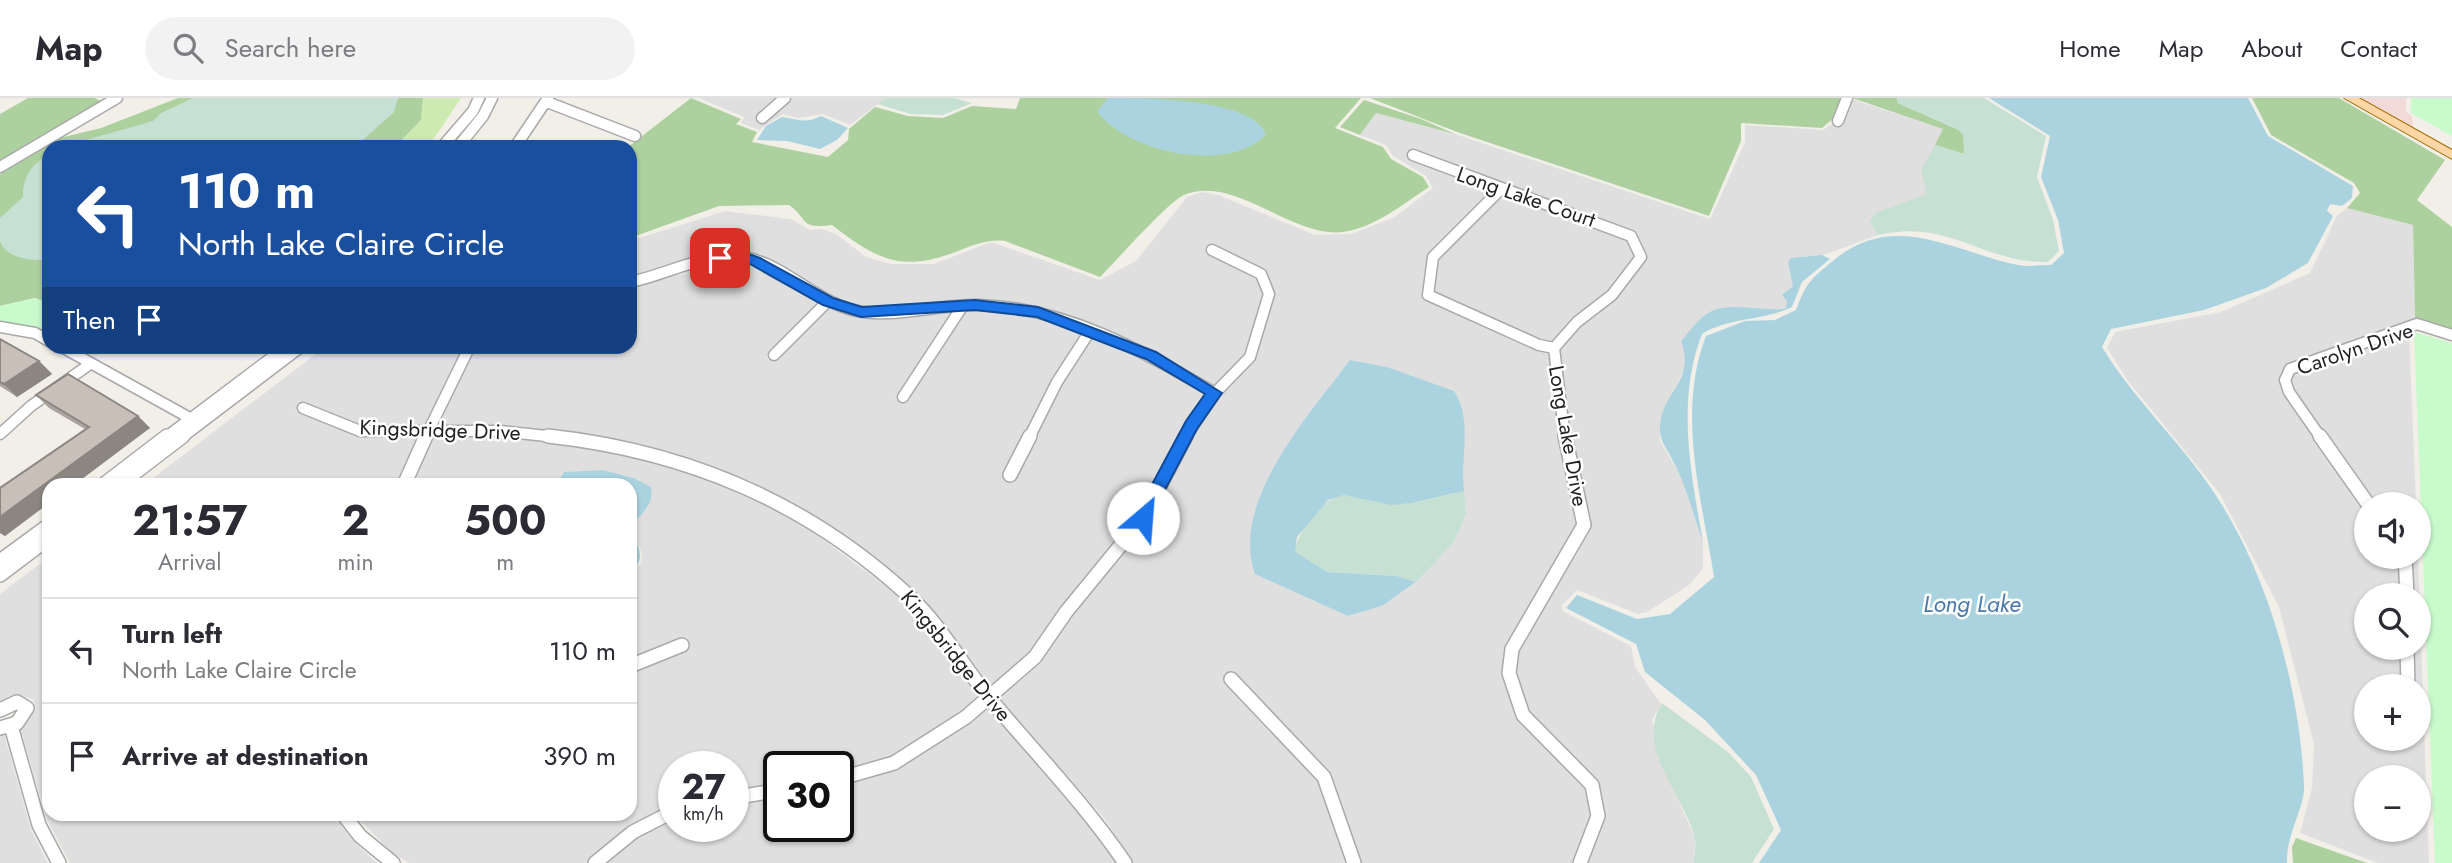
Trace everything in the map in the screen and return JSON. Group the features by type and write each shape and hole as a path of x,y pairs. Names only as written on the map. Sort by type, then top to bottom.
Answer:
{"main road":[{"path":"2350,98 2452,155"}],"street":[{"path":"448,140 473,111 479,98"},
{"path":"464,140 483,116 492,98"},
{"path":"762,118 785,98"},
{"path":"1838,121 1847,98"},
{"path":"44,140 111,99"},
{"path":"520,140 547,100 635,136"},
{"path":"0,167 42,141"},
{"name":"Long Lake Court","path":"1413,155 1501,190 1616,228 1631,236 1635,244"},
{"path":"1501,190 1433,257 1427,295 1539,345 1554,348"},
{"name":"Long Lake Drive","path":"1580,863 1598,816 1592,785 1522,715 1509,673 1512,649 1584,525 1565,439 1553,364 1554,348 1577,322 1619,286 1641,257 1635,244"},
{"path":"854,775 894,764 989,698 1035,657 1066,612 1143,518 1191,425 1215,393 1250,357 1269,294 1261,274 1212,250"},
{"path":"637,280 683,270 708,260 744,257 828,301 861,312 1014,307 1038,312 1151,356 1215,393"},
{"path":"774,355 828,301"},
{"path":"902,397 962,307"},
{"name":"Carolyn Drive","path":"2360,492 2289,392 2286,380 2290,369 2417,324 2452,335"},
{"path":"0,327 35,333 42,337"},
{"path":"1010,475 1057,382 1090,331"},
{"path":"73,354 196,421"},
{"path":"127,478 277,354"},
{"path":"113,478 291,354"},
{"path":"407,478 464,354"},
{"path":"0,434 31,406 90,364"},
{"name":"Kingsbridge Drive","path":"303,408 360,431 500,431 610,443 681,461 787,506 857,554 911,597 989,698 1098,823 1125,863"},
{"path":"1,568 42,531"},
{"path":"1,568 42,542"},
{"path":"637,663 682,645"},
{"path":"1231,679 1324,777 1354,863"},
{"path":"0,710 17,702 26,705 23,718 5,727 40,825 59,863"},
{"path":"594,863 633,832 658,819"},
{"path":"349,821 360,835 393,863"}],"shaded area":[{"path":"699,98 780,98 755,119 762,122 790,98 886,98 850,125 823,114 798,118 783,114 759,130 741,123 744,117"},
{"path":"2355,98 2406,98 2406,112 2412,116 2413,129"},
{"path":"1851,99 1944,129 1927,194 1869,221 1878,235 1818,257 1804,256 1789,291 1786,308 1770,311 1729,308 1700,320 1682,341 1687,362 1660,424 1660,441 1682,478 1703,542 1703,569 1688,586 1647,612 1638,614 1577,590 1561,606 1564,612 1631,646 1635,667 1661,704 1652,720 1671,784 1695,838 1694,863 1588,863 1605,818 1599,785 1528,712 1516,673 1519,651 1581,547 1589,527 1587,501 1571,439 1559,350 1645,259 1634,233 1618,225 1465,174 1412,151 1407,156 1494,191 1428,257 1425,298 1549,351 1560,440 1578,524 1503,675 1518,719 1586,788 1591,815 1572,863 1361,863 1330,773 1232,671 1223,680 1319,781 1348,863 1133,863 1104,818 998,698 1025,676 1053,644 1196,427 1219,395 1255,358 1274,295 1266,273 1212,245 1206,251 1257,277 1264,295 1245,356 1214,387 1154,352 1041,308 1016,303 977,301 864,308 832,298 746,254 637,277 637,239 725,211 791,219 810,230 822,229 836,234 866,257 891,264 934,264 991,242 1100,280 1136,261 1187,197 1202,192 1218,195 1315,235 1351,234 1395,217 1433,188 1426,176 1393,156 1386,145 1360,135 1376,113 1455,134 1710,219 1745,143 1745,125 1823,130 1834,123 1842,125","holes":["1350,360 1387,367 1429,383 1464,430 1463,483 1466,514 1453,544 1414,584 1382,606 1348,616 1254,513 1279,458"]},
{"path":"1503,194 1627,238 1636,256 1608,293 1552,343 1433,293 1438,259"},
{"path":"2347,208 2413,225 2415,321 2286,365 2280,379 2284,393 2354,493 2354,569 2400,569 2400,583 2354,583 2354,660 2400,660 2401,674 2354,674 2354,751 2425,751 2425,765 2354,765 2354,842 2428,842 2429,863 2378,863 2300,833 2312,788 2314,744 2279,607 2220,494 2128,381 2107,348 2115,332 2221,312 2310,273 2337,216"},
{"path":"741,261 821,303 767,357 774,360 829,306 954,311 895,399 904,402 965,310 1012,311 1083,333 1052,381 1003,479 1013,480 1062,383 1092,336 1148,359 1208,394 1186,424 1137,516 1061,610 1031,654 991,689 917,593 792,502 684,457 613,439 503,427 437,426 469,354 637,354 637,284 683,274 709,264"},
{"path":"2409,331 2416,492 2365,492 2294,392 2291,381 2295,373"},
{"path":"316,354 461,354 426,427 364,427 304,403 295,410 355,435 422,436 401,478 153,478"},
{"path":"433,435 497,436 568,442 677,466 783,510 906,601 980,698 893,757 854,768 854,751 763,751 763,787 749,789 749,751 658,751 658,810 585,863 409,863 390,851 361,821 637,821 637,668 689,647 687,637 637,657 637,567 641,564 642,554 637,541 637,519 648,508 651,487 637,478 603,470 564,472 560,478 413,478"},
{"path":"42,562 42,803 20,727 33,713 33,699 22,696 0,704 0,594"},
{"path":"2412,569 2418,569 2419,583 2412,583"},
{"path":"2414,660 2422,660 2422,674 2415,674"},
{"path":"987,707 1093,828 1116,863 604,863 636,838 658,826 658,842 749,842 749,802 763,799 763,842 854,842 854,781 894,770"},
{"path":"0,734 4,734 31,830 48,863 0,863"},
{"path":"48,821 337,821 353,841 377,863 70,863"}],"green space":[{"path":"28,98 95,98 104,103 0,164 0,114"},
{"path":"178,98 423,98 421,120 402,140 57,140 101,128"},
{"path":"193,98 398,98 394,112 363,140 86,140 153,121 161,113"},
{"path":"423,98 461,98 432,140 402,140 421,120"},
{"path":"691,98 741,119 736,124 757,132 752,142 828,157 848,140 849,129 875,107 908,116 943,118 972,106 1016,109 1020,98 1361,98 1335,128 1383,147 1391,159 1423,177 1429,187 1366,226 1343,232 1303,226 1223,193 1203,191 1184,195 1155,220 1100,277 1005,241 981,243 921,261 891,259 863,247 832,225 809,224 789,205 719,206 637,235 637,140"},
{"path":"886,98 954,98 972,103 943,115 910,114 878,104"},
{"path":"1370,98 1842,98 1836,116 1822,128 1741,123 1741,141 1709,216 1457,132"},
{"path":"1852,98 1897,98 1898,103 1959,130 1964,135 1964,154 1935,145 1943,129"},
{"path":"1897,98 1984,98 2046,136 2037,177 2053,220 2059,251 2048,262 2004,256 1946,236 1925,232 1903,231 1878,235 1869,221 1877,212 1927,194 1921,170 1935,145 1964,154 1963,135 1959,130 1898,103"},
{"path":"2252,98 2339,98 2445,160 2417,200 2452,227 2452,329 2415,318 2413,225 2347,208 2360,193 2354,183 2271,135"},
{"path":"2411,98 2452,98 2452,136 2411,113"},
{"path":"1364,100 1421,119 1455,134 1376,113 1360,135 1340,127"},
{"path":"42,149 42,301 35,298 0,306 0,174"},
{"path":"42,159 42,260 36,260 14,255 3,247 0,241 0,218 23,197 29,172"},
{"path":"35,298 42,301 42,330 15,323 0,323 0,306"},
{"path":"2414,332 2452,343 2452,863 2435,863 2431,674 2428,674 2427,660 2431,660 2431,583 2424,583 2423,569 2431,569 2431,492 2420,492"},
{"path":"1464,491 1466,514 1453,544 1416,582 1397,576 1327,572 1294,552 1300,535 1312,516 1328,501 1337,497 1346,495 1388,504 1403,504"},
{"path":"1662,703 1728,752 1751,777 1774,829 1752,863 1694,863 1694,835 1657,753 1655,720"},
{"path":"2296,838 2367,863 2293,863 2292,847"}],"water":[{"path":"1108,98 1196,102 1219,107 1240,113 1256,122 1266,134 1250,146 1228,153 1204,156 1178,153 1130,138 1111,125 1097,111"},
{"name":"Long Lake","path":"1989,98 2248,98 2268,136 2353,186 2352,198 2342,206 2330,204 2327,211 2333,216 2308,263 2266,288 2204,310 2111,329 2102,347 2128,385 2215,494 2234,526 2266,597 2278,634 2296,711 2304,786 2302,803 2289,841 2287,863 1759,863 1781,830 1756,775 1705,720 1645,672 1636,644 1566,608 1577,595 1637,619 1670,614 1714,577 1698,487 1692,426 1697,365 1706,336 1745,321 1775,320 1796,310 1803,293 1819,272 1857,245 1880,238 1903,236 1926,239 2022,266 2051,265 2064,253 2058,220 2041,177 2050,136"},
{"path":"821,116 848,128 837,140 820,149 787,141 757,140 766,126 782,117 806,120"},
{"path":"1822,255 1830,259 1802,282 1792,307 1770,315 1724,325 1702,334 1690,385 1688,438 1703,542 1682,481 1660,432 1662,414 1684,366 1681,341 1701,319 1717,309 1786,308 1787,301 1782,295 1793,286 1788,262 1791,258"},
{"path":"1350,360 1387,367 1454,391 1463,414 1465,440 1464,491 1391,505 1344,495 1328,500 1297,537 1295,552 1327,572 1397,576 1416,582 1382,606 1348,616 1255,574 1250,546 1253,518 1263,489 1278,460"},
{"path":"603,470 634,478 560,478 564,472"},
{"path":"637,480 651,487 651,499 637,518"},
{"path":"637,542 640,556 637,565"}],"building":[{"path":"0,339 39,361 4,384 0,382"},
{"path":"68,374 138,416 53,478 42,478 42,486 0,517 0,488 89,427 36,395"}],"route":[{"path":"720,258 744,257 755,261 828,301 861,312 975,305 1014,307 1038,312 1151,356 1215,393 1191,425 1143,518"}]}
